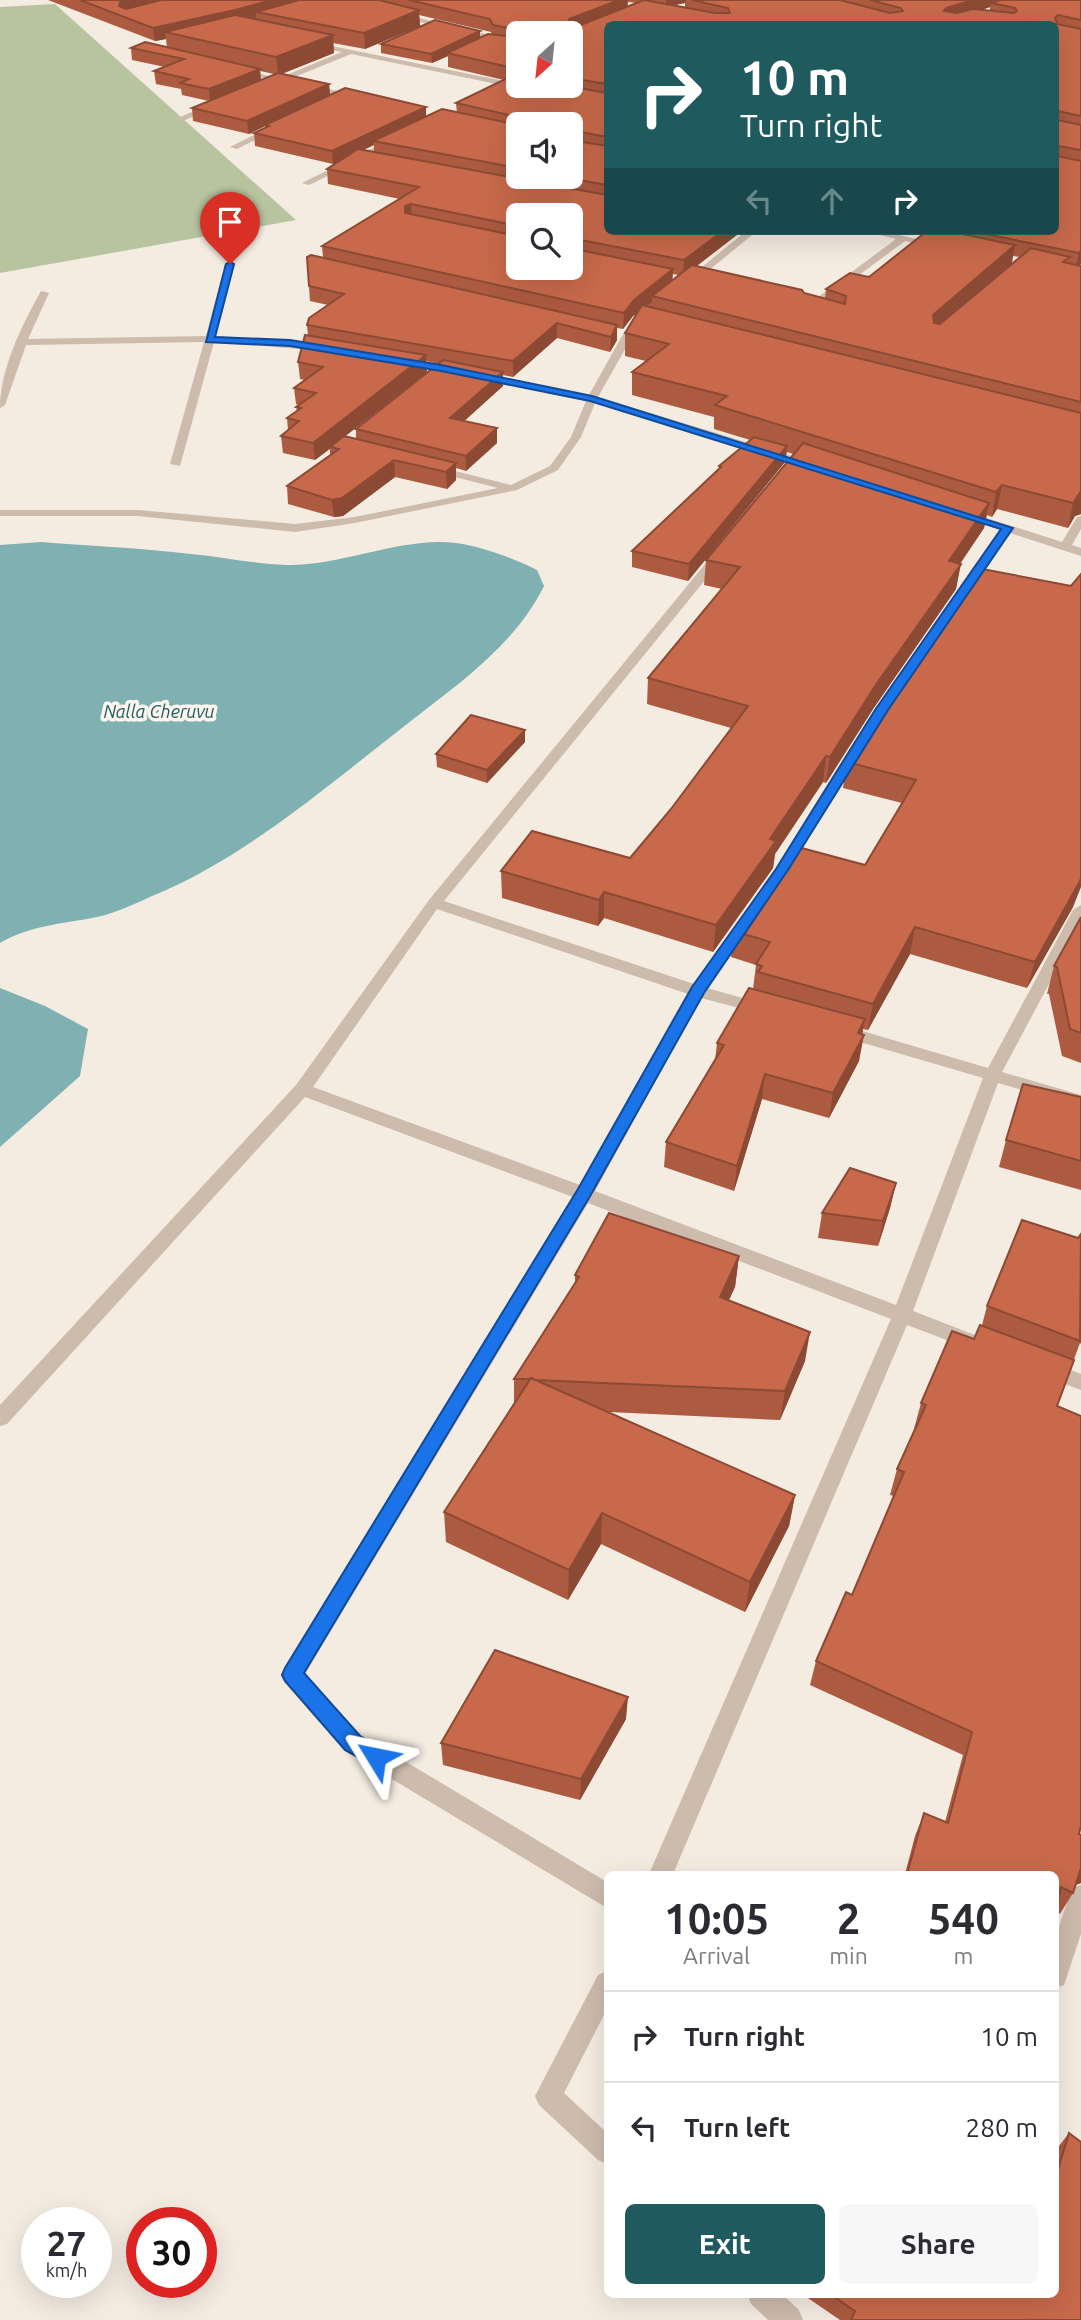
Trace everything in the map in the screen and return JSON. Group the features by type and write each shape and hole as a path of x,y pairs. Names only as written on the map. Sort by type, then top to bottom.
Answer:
{"street":[{"path":"386,12 487,37 487,43"},
{"path":"424,29 435,24"},
{"path":"299,41 506,84"},
{"path":"465,53 487,43 497,44"},
{"path":"365,55 377,50"},
{"path":"268,85 349,52"},
{"path":"432,68 443,63"},
{"path":"227,69 370,101"},
{"path":"500,91 506,88"},
{"path":"333,102 345,96"},
{"path":"180,119 218,105"},
{"path":"234,147 284,124"},
{"path":"306,183 406,135"},
{"path":"357,158 370,160"},
{"path":"677,291 744,235"},
{"path":"888,235 943,246"},
{"path":"819,317 804,310 903,238"},
{"path":"176,464 230,264"},
{"path":"675,280 688,283"},
{"path":"0,405 22,342 44,293"},
{"path":"0,513 138,513 295,528 355,520 513,488 554,468 576,437 592,399 626,336 646,319"},
{"path":"613,333 626,336"},
{"path":"22,342 209,340 290,343 331,350"},
{"path":"386,359 453,370"},
{"path":"430,376 441,368"},
{"path":"466,373 592,399 793,466 824,469"},
{"path":"421,466 513,488"},
{"path":"955,511 1081,552"},
{"path":"1065,546 1081,519"},
{"path":"960,596 1007,528"},
{"path":"0,1418 302,1089 434,903 726,547"},
{"path":"774,881 867,733"},
{"path":"434,903 697,991 778,1013"},
{"path":"604,1894 353,1743 292,1675 584,1194 697,991 759,903"},
{"path":"662,1871 902,1315 993,1073 1081,910"},
{"path":"832,1028 993,1073 1081,1101"},
{"path":"302,1089 988,1347"},
{"path":"1025,1361 1081,1382"},
{"path":"1059,1964 1081,1897"},
{"path":"604,1990 548,2096 604,2148"},
{"path":"765,2298 789,2320"}],"green space":[{"path":"55,4 296,220 0,273 0,7"}],"water":[{"name":"Nalla Cheruvu","path":"41,542 154,550 287,565 329,561 415,544 456,543 498,554 537,570 544,586 518,627 484,662 256,839 191,878 127,907 97,917 35,929 0,943 0,545"},
{"path":"0,988 45,1006 88,1029 80,1076 0,1147"}],"building":[{"path":"80,0 130,0 120,2 119,6 126,9 161,0 272,0 153,28"},
{"path":"299,0 379,0 419,10 364,33 256,12"},
{"path":"409,0 619,0 568,21 506,21 506,27 493,25 490,19"},
{"path":"644,0 715,13 730,13 728,8 692,0 840,0 890,13 903,11 901,8 870,0 973,0 944,11 957,13 973,9 1014,13 1017,11 1015,8 991,3 1001,0 1081,0 1081,20 1058,15 1056,21 604,21 604,84 583,80 583,24"},
{"path":"235,15 333,35 276,57 165,32"},
{"path":"435,20 480,31 431,54 381,44"},
{"path":"1059,24 1081,29 1081,116 1059,111"},
{"path":"488,34 506,36 506,66 447,53"},
{"path":"145,42 260,69 209,89 180,83 189,79 154,71 184,59 131,48"},
{"path":"278,73 329,84 247,121 192,108"},
{"path":"506,79 506,98 583,98 583,89 604,92 604,136 583,132 583,112 506,112 506,114 456,103"},
{"path":"345,88 426,107 332,151 254,133 269,126 265,125"},
{"path":"442,109 506,122 506,166 373,141"},
{"path":"1059,120 1081,125 1081,150 1059,146"},
{"path":"583,142 604,146 604,184 583,181"},
{"path":"358,149 506,176 506,189 575,189 604,194 604,235 718,235 684,260 583,241 583,203 506,203 506,224 411,204 405,206 405,213 506,234 506,280 583,280 583,251 673,269 634,300 624,313 322,246 419,187 327,169"},
{"path":"1059,156 1081,161 1079,253 991,235 1059,235"},
{"path":"922,235 967,235 1015,245 933,315 934,323 940,324 1031,248 1070,257 1063,262 1081,266 1081,402 652,296 692,265 802,290 804,293 845,304 846,296 826,289 850,273 869,277"},
{"path":"311,255 617,325 611,337 557,323 513,361 307,325 309,318 344,294 309,286 307,257"},
{"path":"642,305 1081,413 1081,491 1073,503 1002,485 996,492 715,405 727,396 632,372 669,344 625,333"},
{"path":"305,335 426,355 313,443 281,436 299,421 287,418 301,408 296,407 316,393 294,388 323,367 298,362"},
{"path":"443,360 503,372 450,418 497,428 466,456 356,429"},
{"path":"344,436 456,463 446,472 394,460 342,498 332,500 287,486 339,449 330,447"},
{"path":"754,437 787,446 689,564 632,551 721,467 719,466"},
{"path":"803,443 989,503 949,561 961,564 877,683 830,757 826,756 770,839 776,841 716,925 604,892 599,900 501,871 532,831 630,858 671,809 748,706 648,678 740,567 706,560"},
{"path":"977,568 1071,586 1081,574 1080,881 1035,962 915,927 873,1004 758,972 762,966 756,964 770,942 734,931 794,846 865,865 916,780 847,762 895,686"},
{"path":"471,715 525,730 487,770 436,754"},
{"path":"1081,917 1081,1033 1070,1029 1057,967 1054,966"},
{"path":"749,988 865,1019 858,1033 864,1035 833,1093 765,1074 737,1166 666,1142 724,1045 717,1043"},
{"path":"1023,1084 1081,1097 1081,1161 1006,1140"},
{"path":"850,1168 896,1183 883,1221 822,1213"},
{"path":"609,1213 739,1256 720,1297 810,1332 785,1391 514,1379 579,1277 575,1275"},
{"path":"1022,1220 1078,1238 1081,1234 1080,1341 987,1306"},
{"path":"980,1325 1074,1360 1057,1406 1081,1416 1081,1868 1073,1893 1061,1887 1059,1895 1059,1871 908,1871 924,1813 948,1823 972,1732 816,1661 846,1592 852,1595 904,1472 897,1469 926,1405 921,1403 952,1331 974,1339"},
{"path":"531,1378 795,1495 750,1582 602,1513 569,1570 444,1512"},
{"path":"495,1650 628,1697 581,1779 441,1743"},
{"path":"1069,2133 1081,2142 1081,2320 851,2320 855,2311 836,2298 1059,2298 1059,2166"}],"route":[{"path":"230,264 209,340 290,343 441,368 592,399 797,460 1007,528 881,710 782,870 697,991 584,1194 292,1675 353,1743 376,1757"}]}
